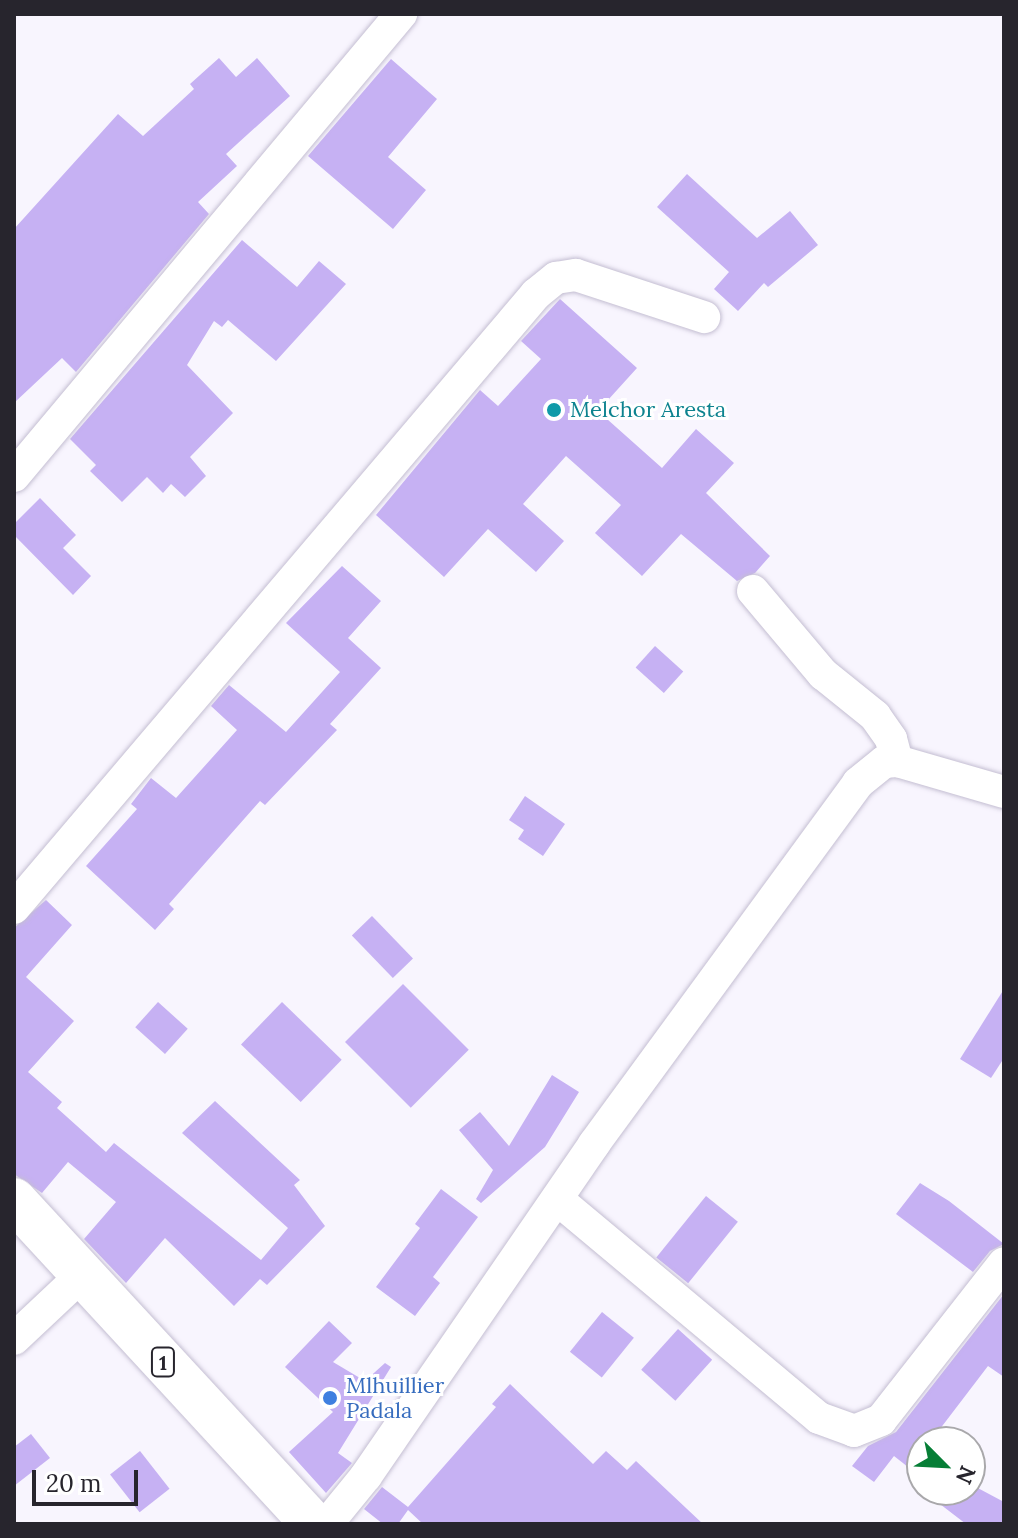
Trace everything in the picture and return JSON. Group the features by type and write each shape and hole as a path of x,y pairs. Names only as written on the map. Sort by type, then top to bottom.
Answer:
{"highway":[{"name":"1","path":"14,1200 313,1524"}],"street":[{"path":"14,476 401,14"},
{"path":"14,908 235,654 536,294 556,278 576,275 704,317"},
{"path":"753,591 823,674 875,716 891,739 897,761"},
{"path":"327,1524 858,783 884,762 897,761 1004,792"},
{"path":"557,1199 819,1418 854,1431 881,1420 1004,1263"},
{"path":"14,1339 82,1275"}],"building":[{"path":"219,58 236,77 257,58 290,96 226,154 237,166 198,202 209,214 76,372 62,358 14,403 14,229 118,114 143,136 194,89 190,84"},
{"path":"391,59 437,99 388,157 426,190 393,229 308,156"},
{"path":"687,174 757,238 790,211 818,245 768,287 764,283 738,311 714,289 729,272 657,207"},
{"path":"242,240 297,287 319,261 346,284 276,361 228,320 222,327 214,321 187,365 233,413 190,457 206,476 185,497 171,484 163,493 147,477 122,502 90,471 96,465 70,439"},
{"path":"560,299 637,368 598,411 662,468 696,429 734,463 706,493 770,556 755,573 737,581 681,534 642,576 595,533 621,505 566,456 523,504 564,541 536,572 488,529 444,577 376,515 480,390 498,406 541,359 521,341"},
{"path":"40,498 76,535 63,548 91,576 73,595 14,535 14,524"},
{"path":"342,566 381,601 348,638 381,668 330,724 337,730 265,805 260,801 169,904 174,909 155,930 86,866 137,809 131,804 151,778 176,798 237,730 211,706 229,685 286,732 340,672 286,623"},
{"path":"655,646 683,671 664,693 636,668"},
{"path":"525,796 565,824 543,856 518,839 524,830 509,820"},
{"path":"46,900 72,925 26,977 74,1021 28,1072 62,1102 57,1108 106,1152 114,1143 261,1260 288,1228 182,1133 215,1101 300,1180 294,1185 325,1226 267,1285 260,1279 234,1306 165,1238 126,1283 84,1239 116,1202 68,1162 42,1193 14,1174 14,928"},
{"path":"372,916 413,958 393,978 352,935"},
{"path":"403,984 469,1050 411,1108 345,1042"},
{"path":"1004,989 1004,1058 991,1078 960,1059"},
{"path":"158,1002 188,1029 165,1054 135,1027"},
{"path":"282,1002 342,1060 301,1102 241,1044"},
{"path":"552,1075 579,1092 545,1147 481,1203 476,1199 493,1170 459,1130 480,1112 509,1146"},
{"path":"920,1183 949,1201 1004,1244 990,1251 973,1272 896,1214"},
{"path":"441,1189 478,1217 433,1277 440,1283 415,1316 376,1287 420,1228 415,1224"},
{"path":"706,1196 738,1222 688,1283 656,1257"},
{"path":"1004,1294 1004,1377 988,1366 942,1426 906,1426 906,1465 894,1456 874,1482 852,1466 868,1446 896,1432"},
{"path":"602,1312 634,1338 602,1377 570,1352"},
{"path":"329,1321 352,1343 333,1362 365,1381 385,1363 391,1367 338,1453 352,1463 326,1493 289,1452 333,1412 285,1367"},
{"path":"678,1329 712,1360 675,1401 641,1370"},
{"path":"510,1384 593,1464 606,1451 627,1470 636,1461 703,1524 423,1524 408,1510 398,1524 383,1524 364,1509 382,1487 408,1507 496,1407 492,1404"},
{"path":"31,1434 50,1458 14,1486 14,1447"},
{"path":"140,1451 170,1489 140,1512 110,1474"},
{"path":"986,1492 1004,1502 1004,1524 966,1524 943,1506 986,1506"}],"place":[{"name":"Melchor Aresta","path":"554,410"},
{"name":"Mlhuillier Padala","path":"330,1398"}]}
